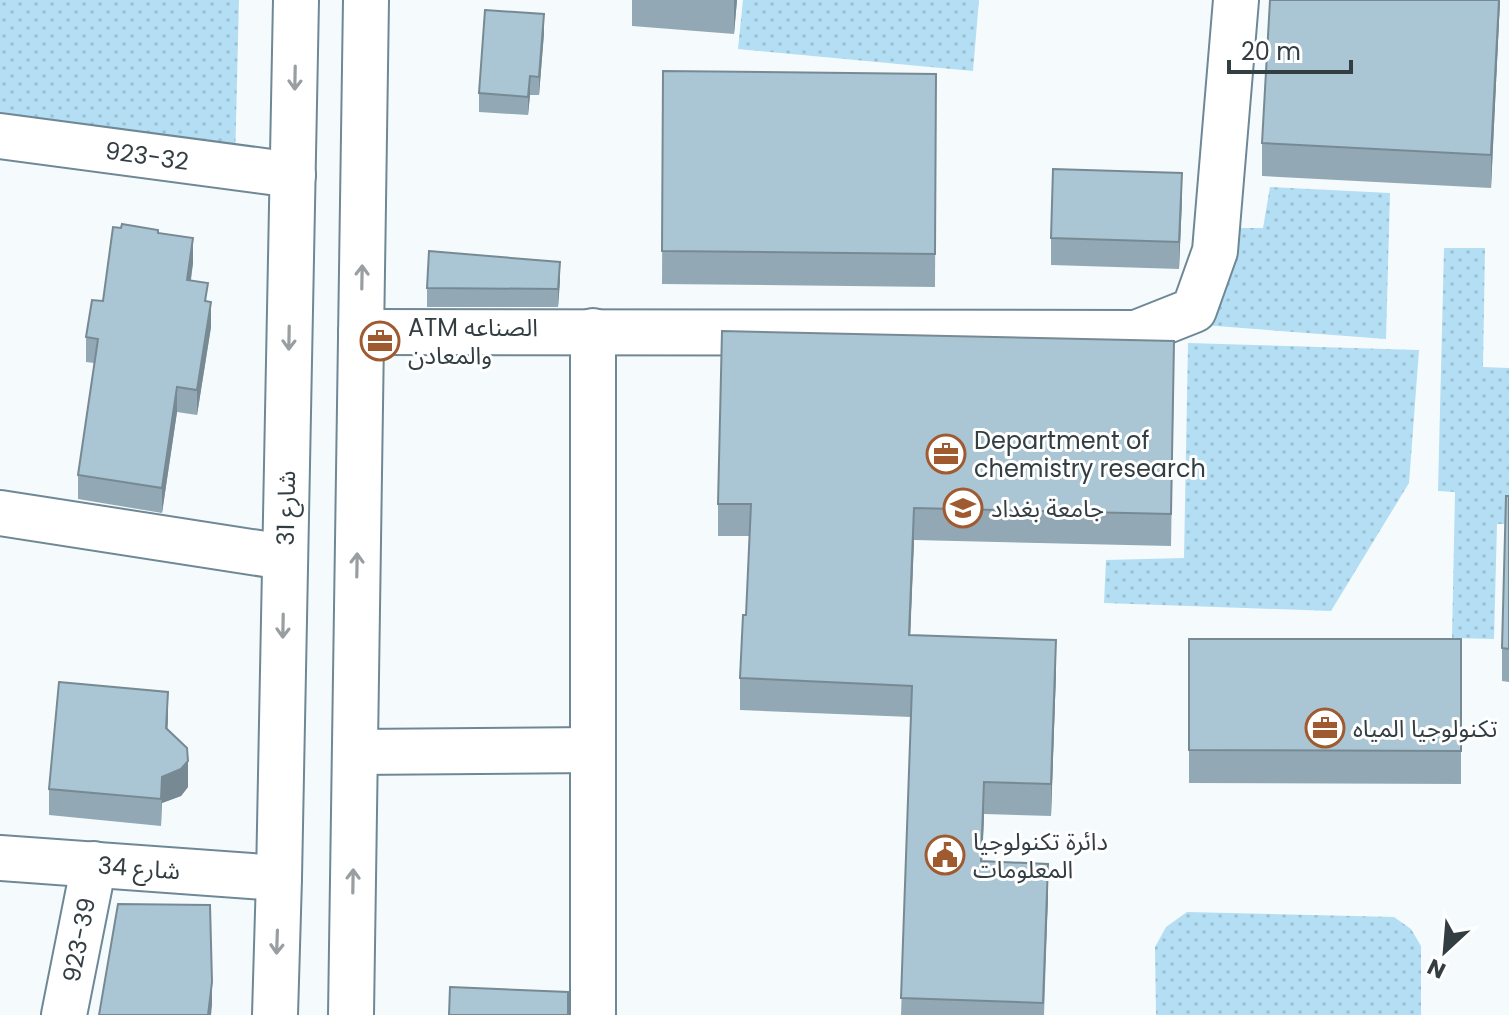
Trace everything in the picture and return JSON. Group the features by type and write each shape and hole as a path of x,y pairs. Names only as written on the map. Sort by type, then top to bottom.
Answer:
{"street":[{"name":"شارع 31","path":"275,1015 296,0"},
{"path":"351,1015 366,0"},
{"path":"361,332 1136,333 1194,310 1215,251 1236,0"},
{"name":"923-32","path":"0,136 293,175"},
{"path":"593,331 593,1015"},
{"path":"0,513 284,557"},
{"path":"355,752 593,750"},
{"name":"شارع 34","path":"0,858 279,878"},
{"name":"923-39","path":"64,1015 94,864"}],"shaded area":[{"path":"0,0 239,0 235,163 0,123"},
{"path":"743,0 979,0 973,71 738,49"},
{"path":"1270,187 1390,193 1386,339 1203,325 1231,228 1263,228"},
{"path":"1444,248 1485,248 1483,367 1509,368 1509,524 1497,524 1494,639 1452,638 1455,492 1438,491"},
{"path":"1188,343 1419,350 1409,483 1331,611 1104,603 1106,560 1184,558"},
{"path":"1187,912 1394,917 1411,929 1421,946 1421,1015 1156,1015 1155,947 1166,927"}],"building":[{"path":"1270,0 1499,0 1491,155 1262,143"},
{"path":"485,10 544,14 539,77 530,76 528,97 479,93"},
{"path":"663,71 936,74 935,254 662,251"},
{"path":"1053,169 1182,173 1179,242 1051,238"},
{"path":"122,224 193,238 187,280 208,283 205,301 211,302 197,390 177,387 162,488 78,475 98,339 86,337 92,300 103,301 113,227 121,228"},
{"path":"429,251 560,262 558,289 427,288"},
{"path":"722,331 1174,341 1171,514 914,508 909,635 1056,640 1051,784 984,782 981,861 1048,864 1043,1003 901,998 912,686 740,678 751,504 718,504"},
{"path":"1506,496 1509,496 1509,649 1502,648"},
{"name":"تكنولوجيا المياه","path":"1189,639 1461,639 1461,751 1189,750"},
{"path":"59,682 168,692 166,728 187,748 188,761 181,769 162,777 161,799 49,789"},
{"path":"118,904 210,905 212,982 208,1015 99,1015"},
{"path":"450,987 568,992 568,1015 449,1015"}],"place":[{"name":"ATM الصناعه والمعادن","path":"380,341"},
{"name":"Department of chemistry research","path":"946,454"},
{"name":"جامعة بغداد","path":"963,508"},
{"name":"تكنولوجيا المياه","path":"1325,728"},
{"name":"دائرة تكنولوجيا المعلومات","path":"945,855"}]}
